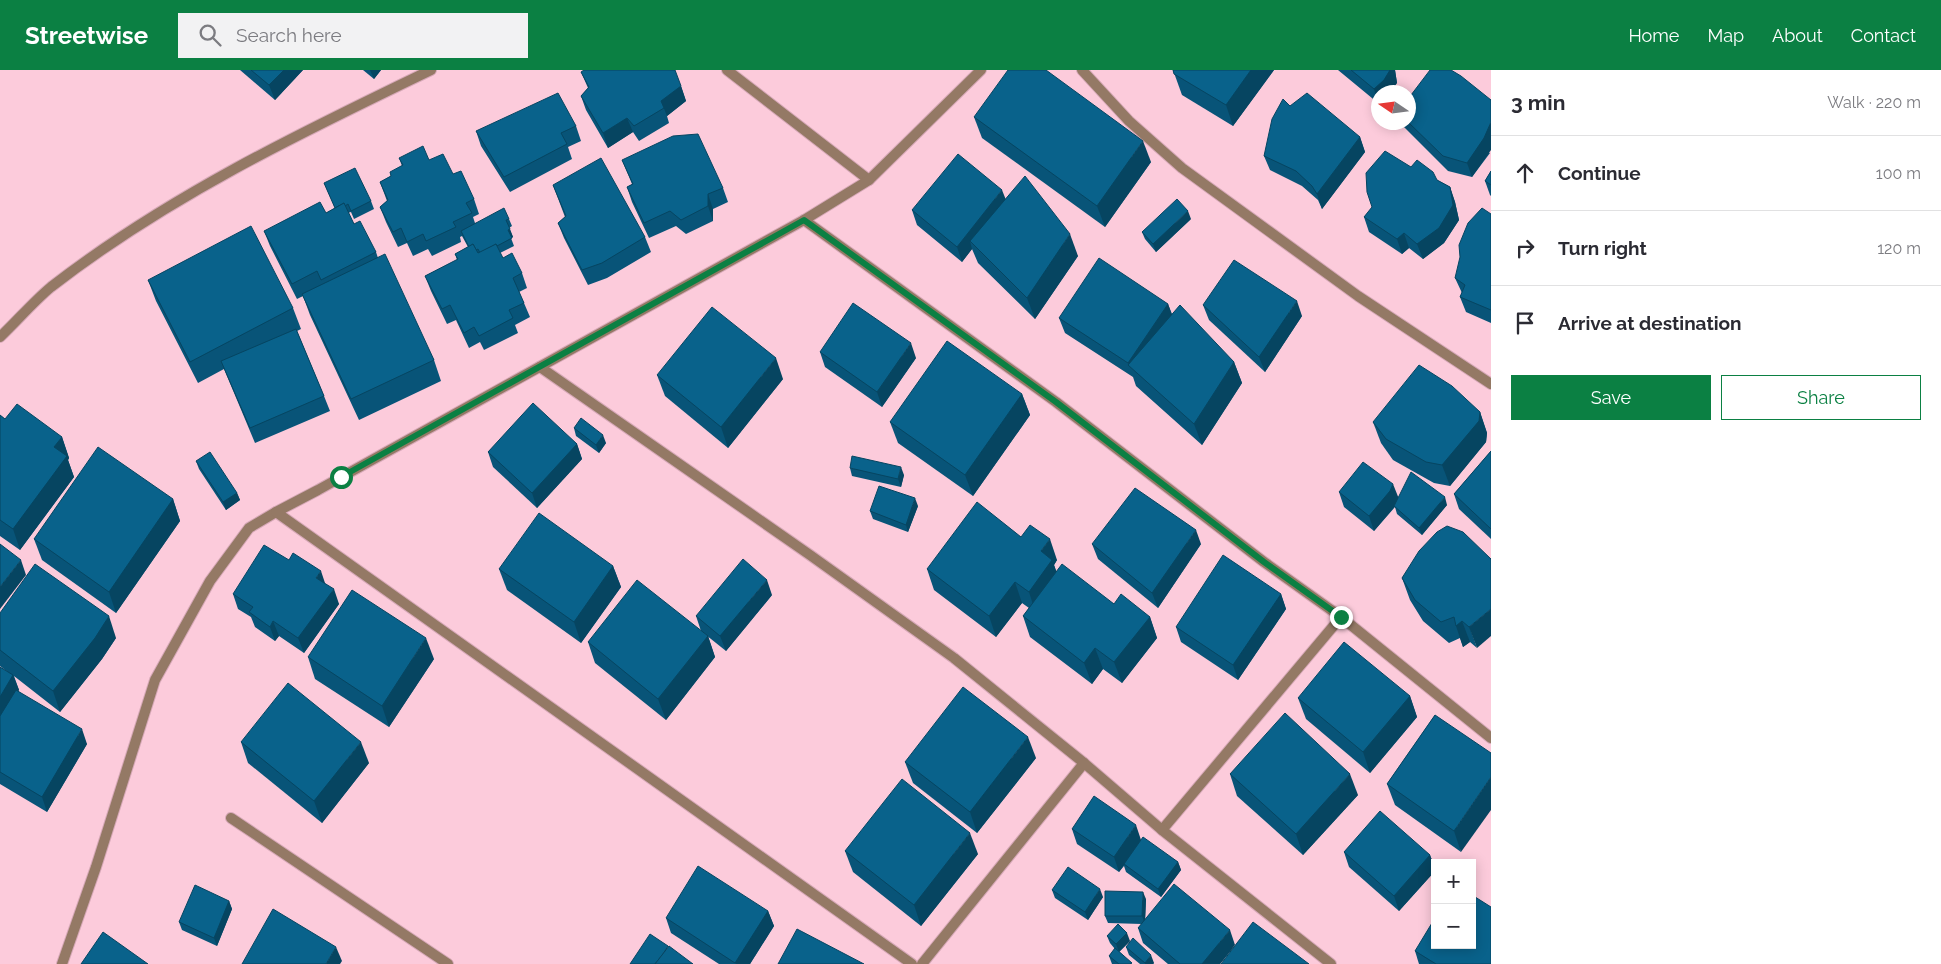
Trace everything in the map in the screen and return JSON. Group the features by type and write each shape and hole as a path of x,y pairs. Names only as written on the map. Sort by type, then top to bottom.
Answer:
{"street":[{"path":"0,337 50,288 143,222 296,135 432,70"},
{"path":"727,70 869,180"},
{"path":"62,964 96,867 155,680 210,581 249,528 804,220 869,180 981,70"},
{"path":"1082,70 1129,121 1182,168 1358,296 1491,384"},
{"path":"804,220 1056,402 1264,562 1341,617 1491,738"},
{"path":"540,367 954,658 1084,763 1162,830 1331,964"},
{"path":"276,512 912,964"},
{"path":"1162,830 1341,617"},
{"path":"922,964 1084,763"},
{"path":"231,818 448,964"}],"building":[{"path":"251,70 284,70 269,85"},
{"path":"584,70 675,70 681,86 661,101 664,108 634,126 627,118 603,133 581,96 589,87 581,72"},
{"path":"1008,70 1046,70 1143,141 1097,206 974,117"},
{"path":"1173,70 1251,70 1226,105 1174,74"},
{"path":"1351,70 1390,70 1378,85 1371,87"},
{"path":"1430,70 1451,70 1491,100 1491,122 1484,138 1467,163 1443,156 1416,130 1416,88"},
{"path":"558,93 576,126 561,133 567,144 504,177 476,131"},
{"path":"1307,93 1360,137 1317,194 1312,186 1296,171 1264,156 1272,119 1283,99 1290,106"},
{"path":"698,134 723,188 708,194 708,206 681,220 670,211 644,223 627,187 633,184 622,160 673,136"},
{"path":"423,146 429,160 443,154 453,174 461,171 474,199 466,203 472,213 453,222 456,227 426,241 423,234 407,242 401,228 393,232 380,207 388,200 380,182 391,176 390,172 403,165 399,158"},
{"path":"1385,151 1411,167 1417,160 1433,172 1437,180 1450,187 1453,205 1439,228 1417,244 1404,233 1397,239 1364,217 1372,207 1367,192 1366,173"},
{"path":"958,154 1002,190 957,247 912,210"},
{"path":"601,158 645,237 602,263 582,270 558,223 566,216 553,185"},
{"path":"355,168 371,201 351,211 348,204 345,206 344,203 335,208 324,183"},
{"path":"1491,171 1491,185 1485,181"},
{"path":"1025,176 1070,234 1027,298 970,241"},
{"path":"1177,199 1188,211 1153,244 1142,232"},
{"path":"320,202 326,213 344,203 354,224 360,221 376,252 321,280 317,271 292,284 264,231"},
{"path":"504,208 509,219 506,220 512,238 480,253 473,244 469,247 461,231"},
{"path":"1482,208 1491,214 1491,310 1460,297 1465,285 1455,278 1460,257 1459,245 1468,223"},
{"path":"251,226 293,308 190,362 148,280"},
{"path":"473,244 478,253 496,244 503,258 512,253 522,273 513,278 524,303 509,310 513,318 479,336 474,327 464,333 450,305 442,309 425,276 458,259 455,254"},
{"path":"385,254 434,360 351,399 302,294"},
{"path":"1099,258 1168,304 1128,363 1059,318"},
{"path":"1234,260 1297,301 1259,357 1203,305"},
{"path":"853,303 911,343 877,392 820,352"},
{"path":"1180,305 1234,362 1194,424 1128,365"},
{"path":"712,307 776,358 721,427 657,375"},
{"path":"296,329 324,396 250,428 221,361"},
{"path":"947,341 1022,394 965,475 890,422"},
{"path":"1419,365 1452,386 1480,412 1479,421 1442,465 1426,462 1386,439 1373,422"},
{"path":"533,403 577,444 532,493 488,452"},
{"path":"17,404 62,437 54,447 67,456 13,529 0,520 0,415 5,419"},
{"path":"581,418 603,435 596,445 574,428"},
{"path":"98,447 173,499 109,592 34,539"},
{"path":"1491,451 1491,529 1454,494"},
{"path":"210,452 237,493 223,502 196,461"},
{"path":"852,456 901,467 898,479 850,468"},
{"path":"1363,462 1393,484 1390,491 1369,516 1339,492"},
{"path":"1411,472 1445,497 1419,528 1394,506"},
{"path":"879,486 915,498 906,525 870,511"},
{"path":"1135,488 1196,530 1152,593 1092,544"},
{"path":"977,502 1021,537 1030,525 1050,539 1041,551 1052,560 1029,592 1015,582 989,616 927,569"},
{"path":"539,513 613,566 574,622 499,569"},
{"path":"1447,526 1463,532 1491,559 1491,609 1469,627 1462,621 1456,626 1454,617 1441,622 1415,600 1402,578 1419,551 1437,532"},
{"path":"0,544 21,560 0,587"},
{"path":"264,545 289,560 293,553 321,571 316,578 334,589 298,638 273,621 270,627 249,612 253,607 233,594"},
{"path":"1223,555 1281,594 1233,665 1176,627"},
{"path":"743,559 767,580 720,636 696,616"},
{"path":"35,564 109,616 95,638 53,691 0,650 0,613"},
{"path":"1062,564 1114,604 1121,594 1150,617 1114,662 1095,648 1084,663 1023,616"},
{"path":"637,580 708,636 658,699 588,642"},
{"path":"352,590 426,638 382,706 308,657"},
{"path":"1344,642 1410,696 1363,752 1298,698"},
{"path":"0,667 13,675 0,697"},
{"path":"288,683 361,742 314,801 241,742"},
{"path":"963,687 1028,737 970,812 905,762"},
{"path":"16,690 82,729 42,797 0,772 0,716"},
{"path":"1285,713 1350,774 1296,834 1230,774"},
{"path":"1435,715 1491,753 1491,777 1454,831 1387,784"},
{"path":"902,779 970,833 914,905 845,851"},
{"path":"1094,796 1136,825 1114,857 1072,829"},
{"path":"1380,811 1430,855 1394,896 1344,852"},
{"path":"1143,837 1178,862 1158,889 1124,864"},
{"path":"698,866 768,911 735,963 666,918"},
{"path":"1068,867 1100,889 1085,912 1052,890"},
{"path":"1174,884 1230,930 1202,964 1180,964 1138,928"},
{"path":"195,885 229,901 214,938 179,922"},
{"path":"1105,891 1143,892 1142,916 1105,916"},
{"path":"1476,898 1491,907 1491,964 1436,964 1415,951 1431,925 1431,949 1476,949"},
{"path":"273,909 336,947 326,964 242,964"},
{"path":"1253,922 1309,964 1221,964"},
{"path":"1118,924 1127,933 1116,944 1107,936"},
{"path":"797,929 864,964 778,964"},
{"path":"103,932 148,964 81,964"},
{"path":"650,934 668,946 663,954 655,964 630,964"},
{"path":"1133,938 1151,955 1145,963 1126,947"},
{"path":"669,946 693,964 655,964"},
{"path":"1115,948 1132,963 1119,964 1109,956"}],"route":[{"path":"341,477 804,220 1056,402 1264,562 1341,617"}]}
